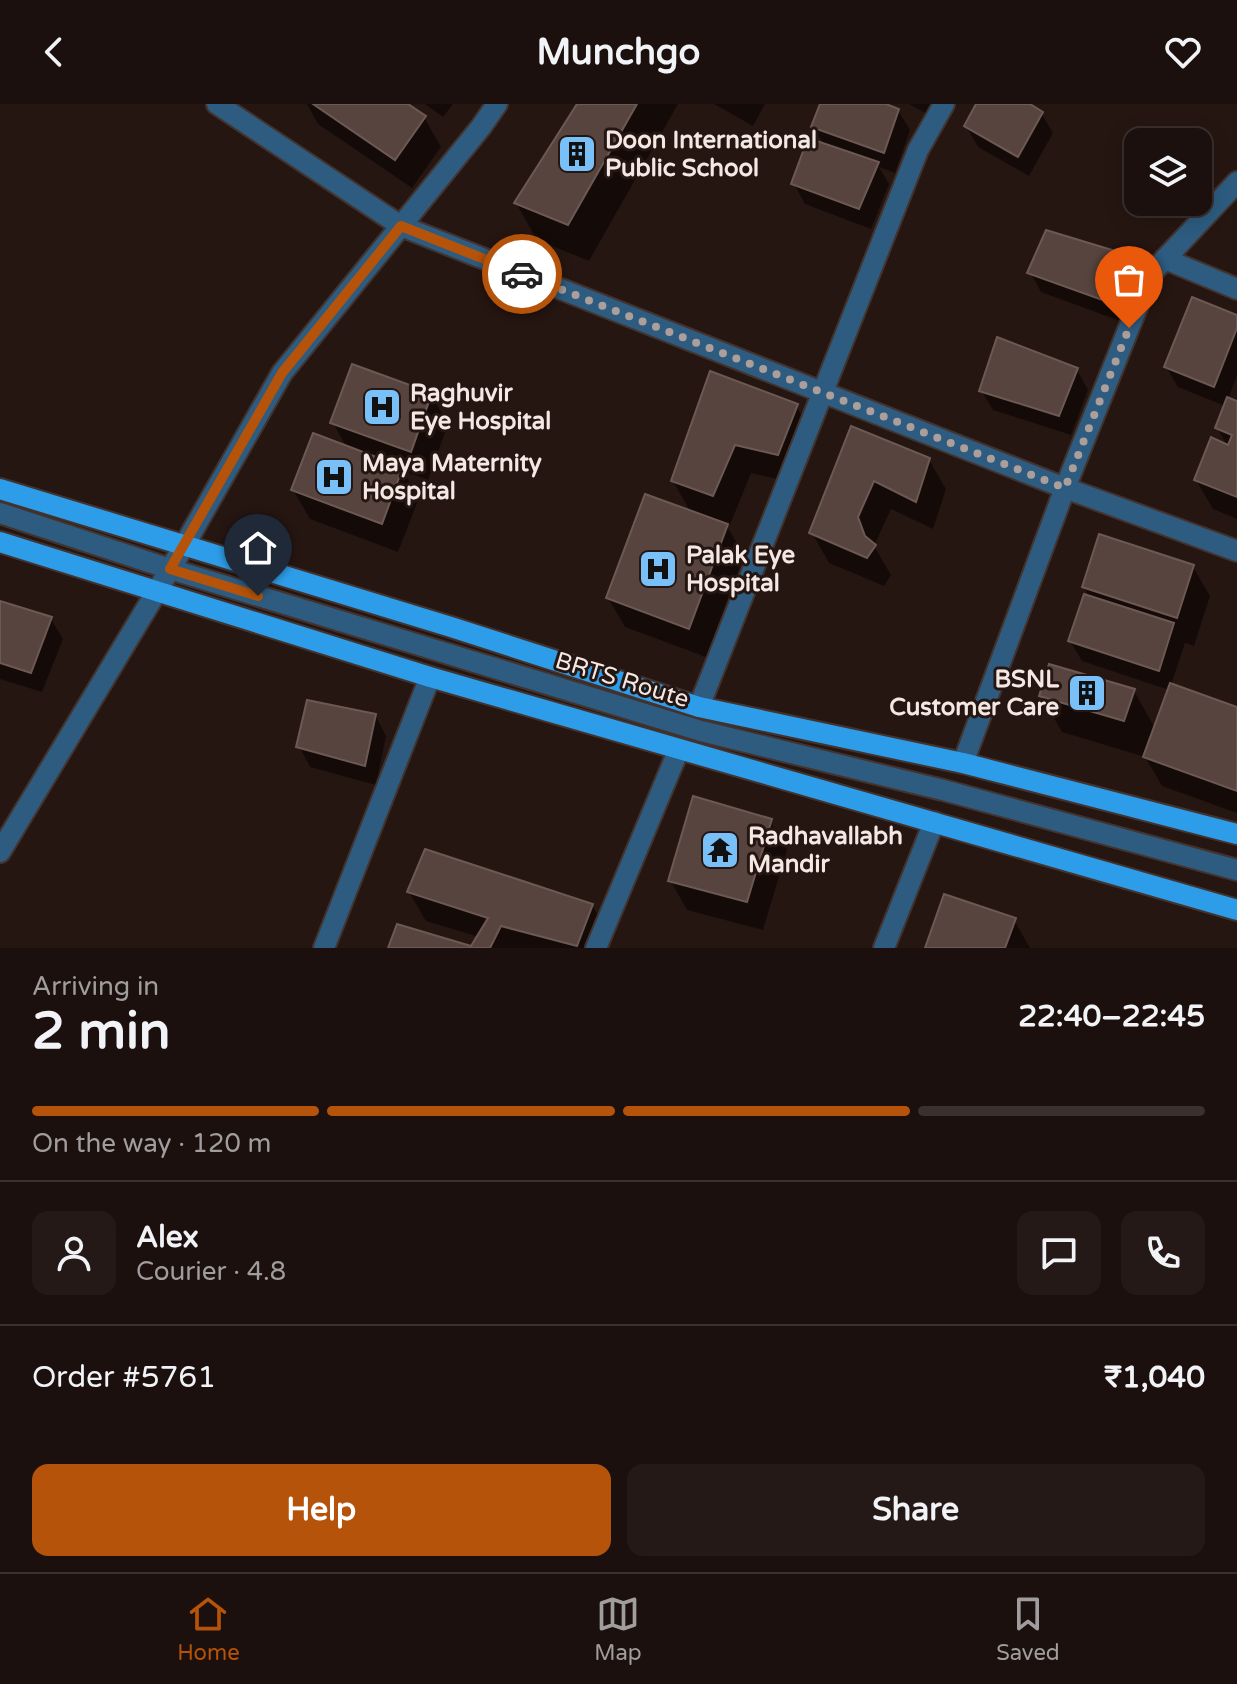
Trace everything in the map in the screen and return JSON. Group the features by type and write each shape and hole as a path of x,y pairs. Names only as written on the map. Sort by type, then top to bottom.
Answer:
{"main road":[{"path":"0,489 451,627 699,707 963,763 1237,834"},
{"path":"0,542 430,677 1237,910"}],"street":[{"path":"217,104 242,111 401,226 1065,488 1237,551"},
{"path":"0,852 154,591 184,546 282,373 497,104"},
{"path":"699,707 918,150 944,104"},
{"path":"963,763 1065,488 1150,275 1237,182"},
{"path":"1165,259 1237,289"},
{"name":"BRTS Route","path":"0,513 170,569 701,731 943,790 1237,870"},
{"path":"324,948 430,677"},
{"path":"596,948 679,749"},
{"path":"884,948 934,822"}],"building":[{"path":"313,104 408,104 426,116 395,160"},
{"name":"Doon International Public School","path":"577,104 637,104 568,225 514,203"},
{"path":"820,104 886,104 899,109 884,153 811,127"},
{"path":"976,104 1030,104 1043,112 1018,157 964,126"},
{"path":"808,138 879,162 859,209 791,184"},
{"path":"1046,230 1125,254 1108,302 1027,273"},
{"path":"1192,297 1237,315 1237,328 1214,387 1164,367"},
{"path":"997,337 1078,368 1059,416 979,391"},
{"path":"352,364 432,393 411,452 330,423"},
{"path":"710,371 798,404 778,455 735,445 713,496 671,481"},
{"path":"1227,397 1237,401 1237,497 1194,480 1211,437 1228,445 1232,435 1215,428"},
{"path":"851,426 930,458 916,502 874,481 858,517 865,536 876,545 867,558 809,533"},
{"path":"313,433 403,467 382,524 291,490"},
{"path":"645,494 728,524 689,629 606,598"},
{"path":"1099,534 1194,565 1177,618 1082,587"},
{"path":"1084,594 1174,623 1159,671 1068,641"},
{"path":"0,601 52,617 31,673 0,663"},
{"name":"BSNL Customer Care","path":"1049,664 1135,689 1124,721 1039,696"},
{"path":"1170,683 1237,707 1237,791 1143,757"},
{"path":"307,700 376,714 365,766 296,747"},
{"name":"Radhavallabh Mandir","path":"693,796 772,819 747,902 668,881"},
{"path":"425,849 593,904 577,946 501,926 490,948 388,948 397,924 471,946 488,918 407,892"},
{"path":"944,894 1016,918 1005,948 925,948"}],"way so far":[{"path":"522,274 1065,488 1129,328"}],"place":[{"name":"Doon International Public School","path":"577,154"},
{"name":"Raghuvir Eye Hospital","path":"382,407"},
{"name":"Maya Maternity Hospital","path":"334,477"},
{"name":"Palak Eye Hospital","path":"658,569"},
{"name":"BSNL Customer Care","path":"1087,693"},
{"name":"Radhavallabh Mandir","path":"720,850"}],"route":[{"path":"258,596 170,569 282,373 401,226 522,274"}]}
